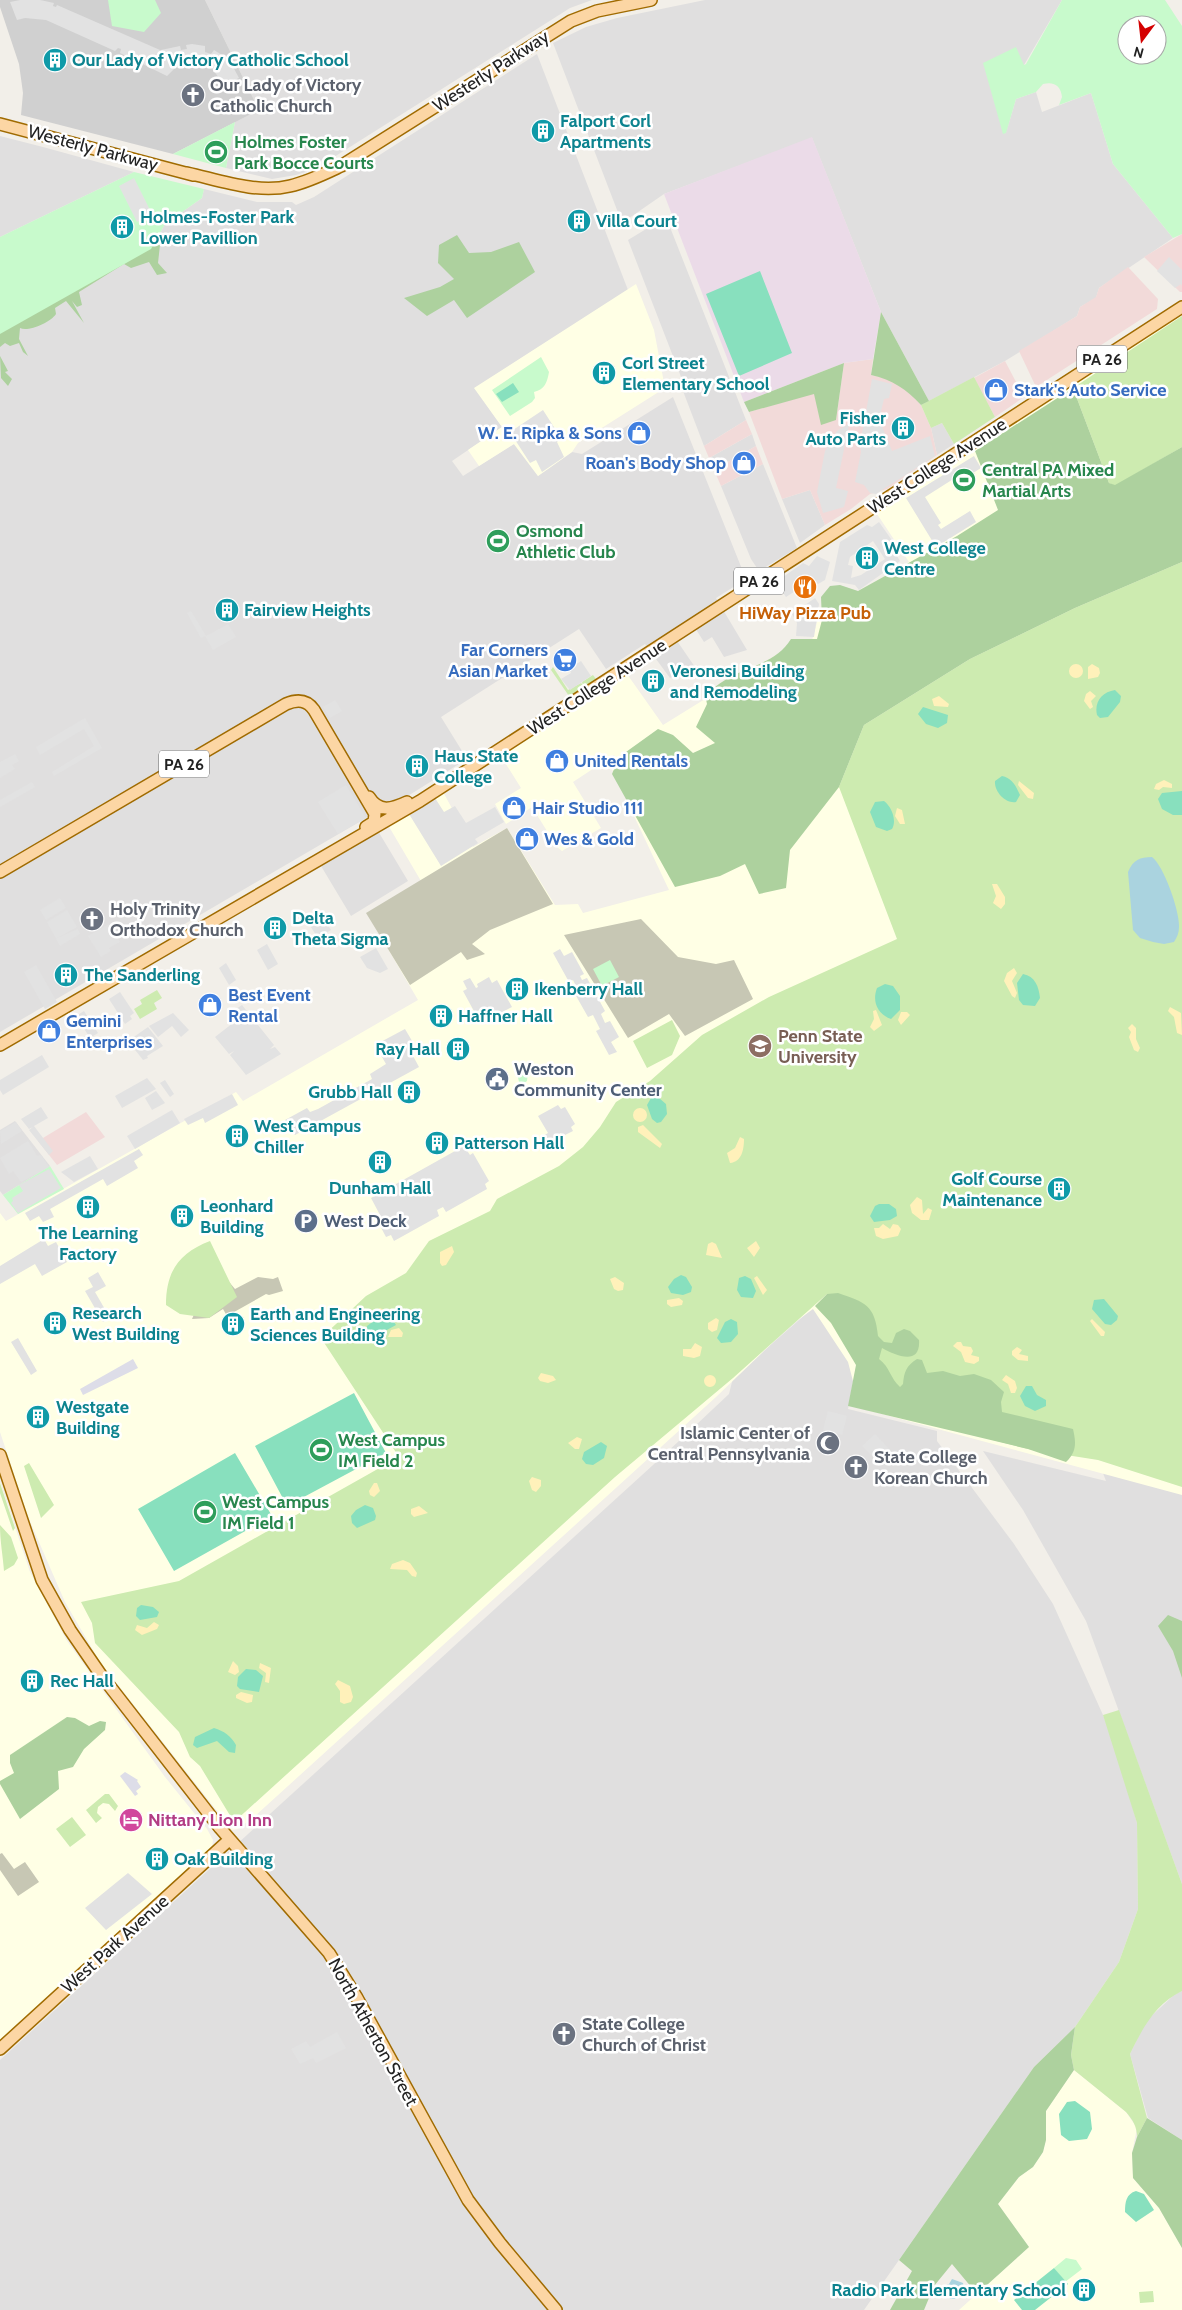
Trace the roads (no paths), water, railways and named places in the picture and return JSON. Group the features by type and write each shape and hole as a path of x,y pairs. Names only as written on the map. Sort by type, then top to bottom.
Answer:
{"main road":[{"name":"Westerly Parkway","path":"0,124 187,173 272,189 309,181 341,166 545,35 571,21 592,12 651,0"},
{"name":"West College Avenue","path":"0,1045 334,850 359,838 434,792 1182,307"},
{"name":"PA 26","path":"0,872 286,704 301,701 312,707 341,754 352,767 370,799 380,807 394,808 434,792"},
{"path":"334,850 374,822 376,817 341,754"},
{"name":"North Atherton Street","path":"0,1454 33,1557 56,1608 101,1675 229,1840 299,1918 333,1960 468,2200 500,2243 556,2310"},
{"name":"West Park Avenue","path":"0,2049 229,1840"}],"water":[{"path":"1152,857 1157,862 1166,879 1179,920 1179,931 1174,942 1164,944 1140,938 1133,930 1128,872 1137,860"},
{"path":"952,2279 963,2283 964,2288 955,2299 950,2299 943,2290 944,2286 949,2284"}],"place":[{"name":"Our Lady of Victory Catholic School","path":"55,60"},
{"name":"Our Lady of Victory Catholic Church","path":"193,95"},
{"name":"Falport Corl Apartments","path":"543,131"},
{"name":"Holmes Foster Park Bocce Courts","path":"216,152"},
{"name":"Villa Court","path":"579,221"},
{"name":"Holmes-Foster Park Lower Pavillion","path":"122,227"},
{"name":"Corl Street Elementary School","path":"604,373"},
{"name":"Stark's Auto Service","path":"996,390"},
{"name":"Fisher Auto Parts","path":"903,428"},
{"name":"W. E. Ripka & Sons","path":"639,433"},
{"name":"Roan's Body Shop","path":"744,463"},
{"name":"Central PA Mixed Martial Arts","path":"964,480"},
{"name":"Osmond Athletic Club","path":"498,541"},
{"name":"West College Centre","path":"867,558"},
{"name":"HiWay Pizza Pub","path":"805,587"},
{"name":"Fairview Heights","path":"227,610"},
{"name":"Far Corners Asian Market","path":"565,660"},
{"name":"Veronesi Building and Remodeling","path":"653,681"},
{"name":"United Rentals","path":"557,761"},
{"name":"Haus State College","path":"417,766"},
{"name":"Hair Studio 111","path":"514,808"},
{"name":"Wes & Gold","path":"527,839"},
{"name":"Holy Trinity Orthodox Church","path":"92,919"},
{"name":"Delta Theta Sigma","path":"275,928"},
{"name":"The Sanderling","path":"66,975"},
{"name":"Ikenberry Hall","path":"517,989"},
{"name":"Best Event Rental","path":"210,1005"},
{"name":"Haffner Hall","path":"441,1016"},
{"name":"Gemini Enterprises","path":"49,1031"},
{"name":"Penn State University","path":"760,1046"},
{"name":"Ray Hall","path":"458,1049"},
{"name":"Weston Community Center","path":"497,1079"},
{"name":"Grubb Hall","path":"409,1092"},
{"name":"West Campus Chiller","path":"237,1136"},
{"name":"Patterson Hall","path":"437,1143"},
{"name":"Dunham Hall","path":"380,1162"},
{"name":"Golf Course Maintenance","path":"1059,1189"},
{"name":"The Learning Factory","path":"88,1207"},
{"name":"Leonhard Building","path":"182,1216"},
{"name":"West Deck","path":"306,1221"},
{"name":"Research West Building","path":"55,1323"},
{"name":"Earth and Engineering Sciences Building","path":"233,1324"},
{"name":"Westgate Building","path":"38,1417"},
{"name":"Islamic Center of Central Pennsylvania","path":"828,1443"},
{"name":"West Campus IM Field 2","path":"321,1450"},
{"name":"State College Korean Church","path":"856,1467"},
{"name":"West Campus IM Field 1","path":"205,1512"},
{"name":"Rec Hall","path":"32,1681"},
{"name":"Nittany Lion Inn","path":"131,1820"},
{"name":"Oak Building","path":"157,1859"},
{"name":"State College Church of Christ","path":"564,2034"},
{"name":"Radio Park Elementary School","path":"1084,2290"}]}
